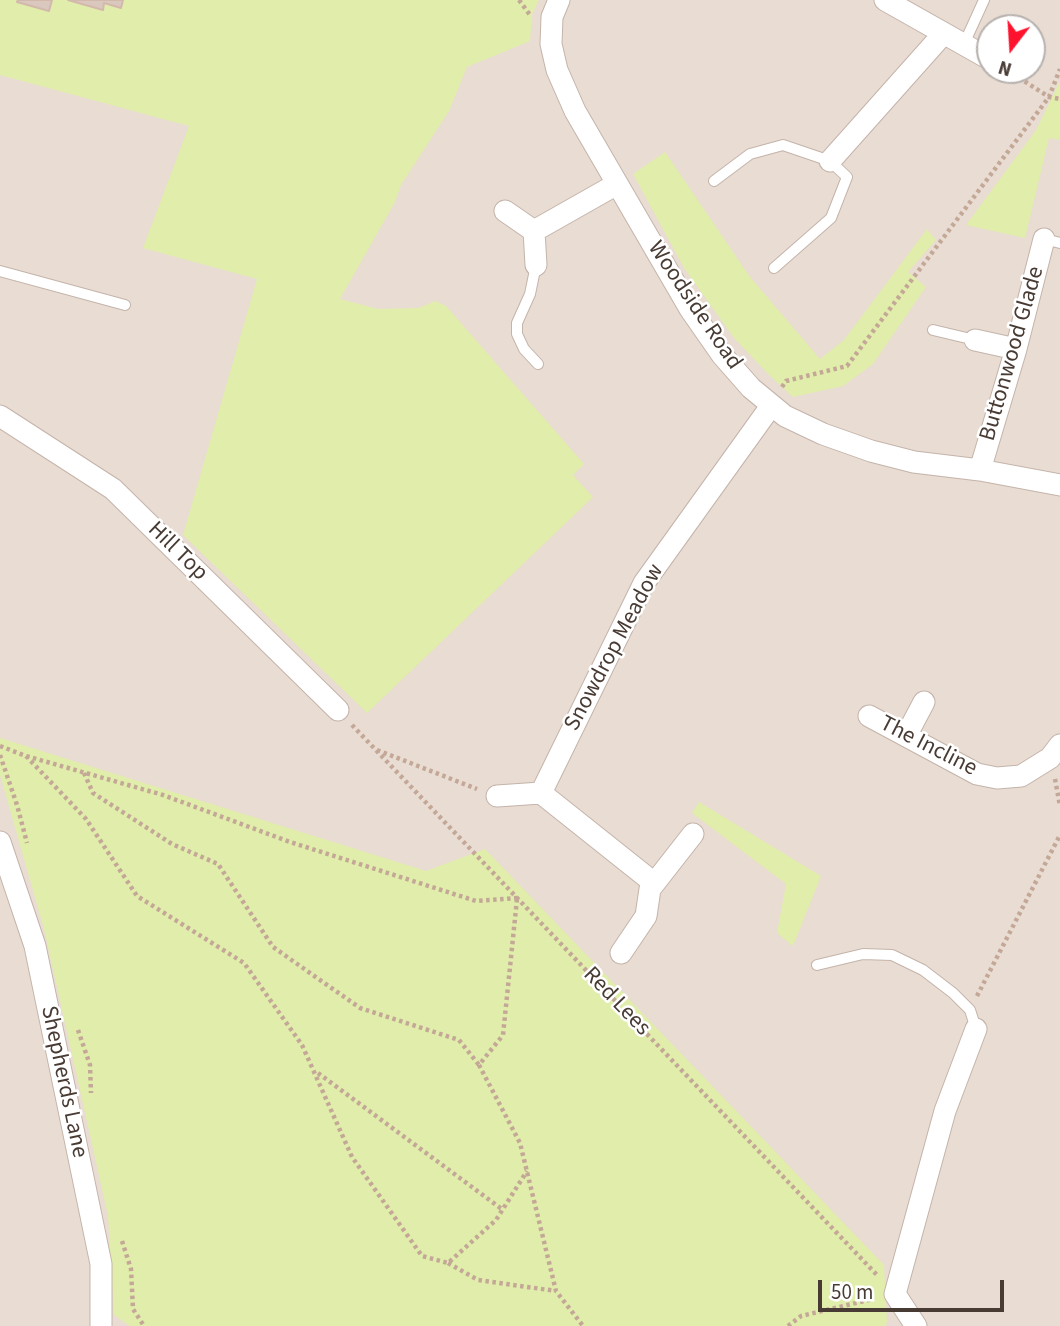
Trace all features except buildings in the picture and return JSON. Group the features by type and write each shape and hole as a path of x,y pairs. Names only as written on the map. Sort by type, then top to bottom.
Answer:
{"street":[{"name":"Woodside Road","path":"559,0 555,8 551,44 557,69 575,111 690,309 736,372 771,407 823,434 871,451 914,462 980,470 1060,485"},
{"path":"885,0 909,5 944,33 976,51"},
{"path":"830,161 944,33"},
{"path":"534,231 617,184"},
{"path":"505,211 534,231"},
{"path":"534,231 536,265"},
{"name":"Buttonwood Glade","path":"980,470 1052,241"},
{"path":"975,340 1016,349"},
{"name":"Snowdrop Meadow","path":"541,793 644,583 771,407"},
{"name":"Hill Top","path":"0,416 113,489 338,710"},
{"path":"906,736 924,702"},
{"name":"The Incline","path":"869,716 977,774 997,778 1021,776 1050,758 1060,745"},
{"path":"497,796 541,793 654,883"},
{"path":"621,953 646,916 650,888 693,834"},
{"name":"Shepherds Lane","path":"0,842 34,946 43,986 101,1264 101,1326"},
{"path":"916,1326 895,1294 973,1020"}],"lane":[{"path":"964,44 984,0"},
{"path":"714,181 750,154 783,145 830,161 847,177 831,218 774,268"},
{"path":"536,265 530,294 517,323 517,334 524,349 538,364"},
{"path":"0,271 125,305"},
{"path":"933,330 975,340"},
{"path":"817,965 863,954 892,955 923,970 953,993 973,1020"}],"path":[{"path":"771,407 786,381 847,366 1049,97 1060,69"},
{"path":"1028,84 1049,97 1060,99"},
{"name":"Red Lees","path":"338,710 895,1294"},
{"path":"0,746 163,795 290,842 476,901 517,898 503,1035 478,1065"},
{"path":"376,750 497,796"},
{"path":"26,756 86,819 137,897 244,963 302,1045 352,1157 422,1256 448,1264 478,1280 556,1291"},
{"path":"84,772 93,793 172,844 218,864 273,947 360,1008 459,1040 478,1065 520,1143 556,1291 583,1326"},
{"path":"973,1020 1060,835"},
{"path":"316,1072 503,1210"},
{"path":"448,1264 496,1220 527,1171"},
{"path":"788,1326 801,1316 895,1294"}],"shaded area":[{"path":"0,0 1060,0 1060,1326 0,1326"}],"green space":[{"path":"0,0 539,0 532,14 530,41 467,67 449,111 401,185 395,202 340,299 378,309 419,308 435,301 446,306 584,464 573,475 593,497 367,713 183,535 257,279 143,248 189,126 0,75"},
{"path":"1060,81 1060,140 1049,138 1025,238 966,225 1036,130"},
{"path":"665,152 750,277 820,359 844,340 927,229 936,240 908,272 926,287 873,364 843,386 793,397 769,375 734,338 684,268 633,174"},
{"path":"0,738 426,871 485,849 884,1265 885,1326 130,1326 114,1315 108,1216 44,929 0,775"},
{"path":"699,802 821,876 793,946 777,933 786,884 692,813"}]}
